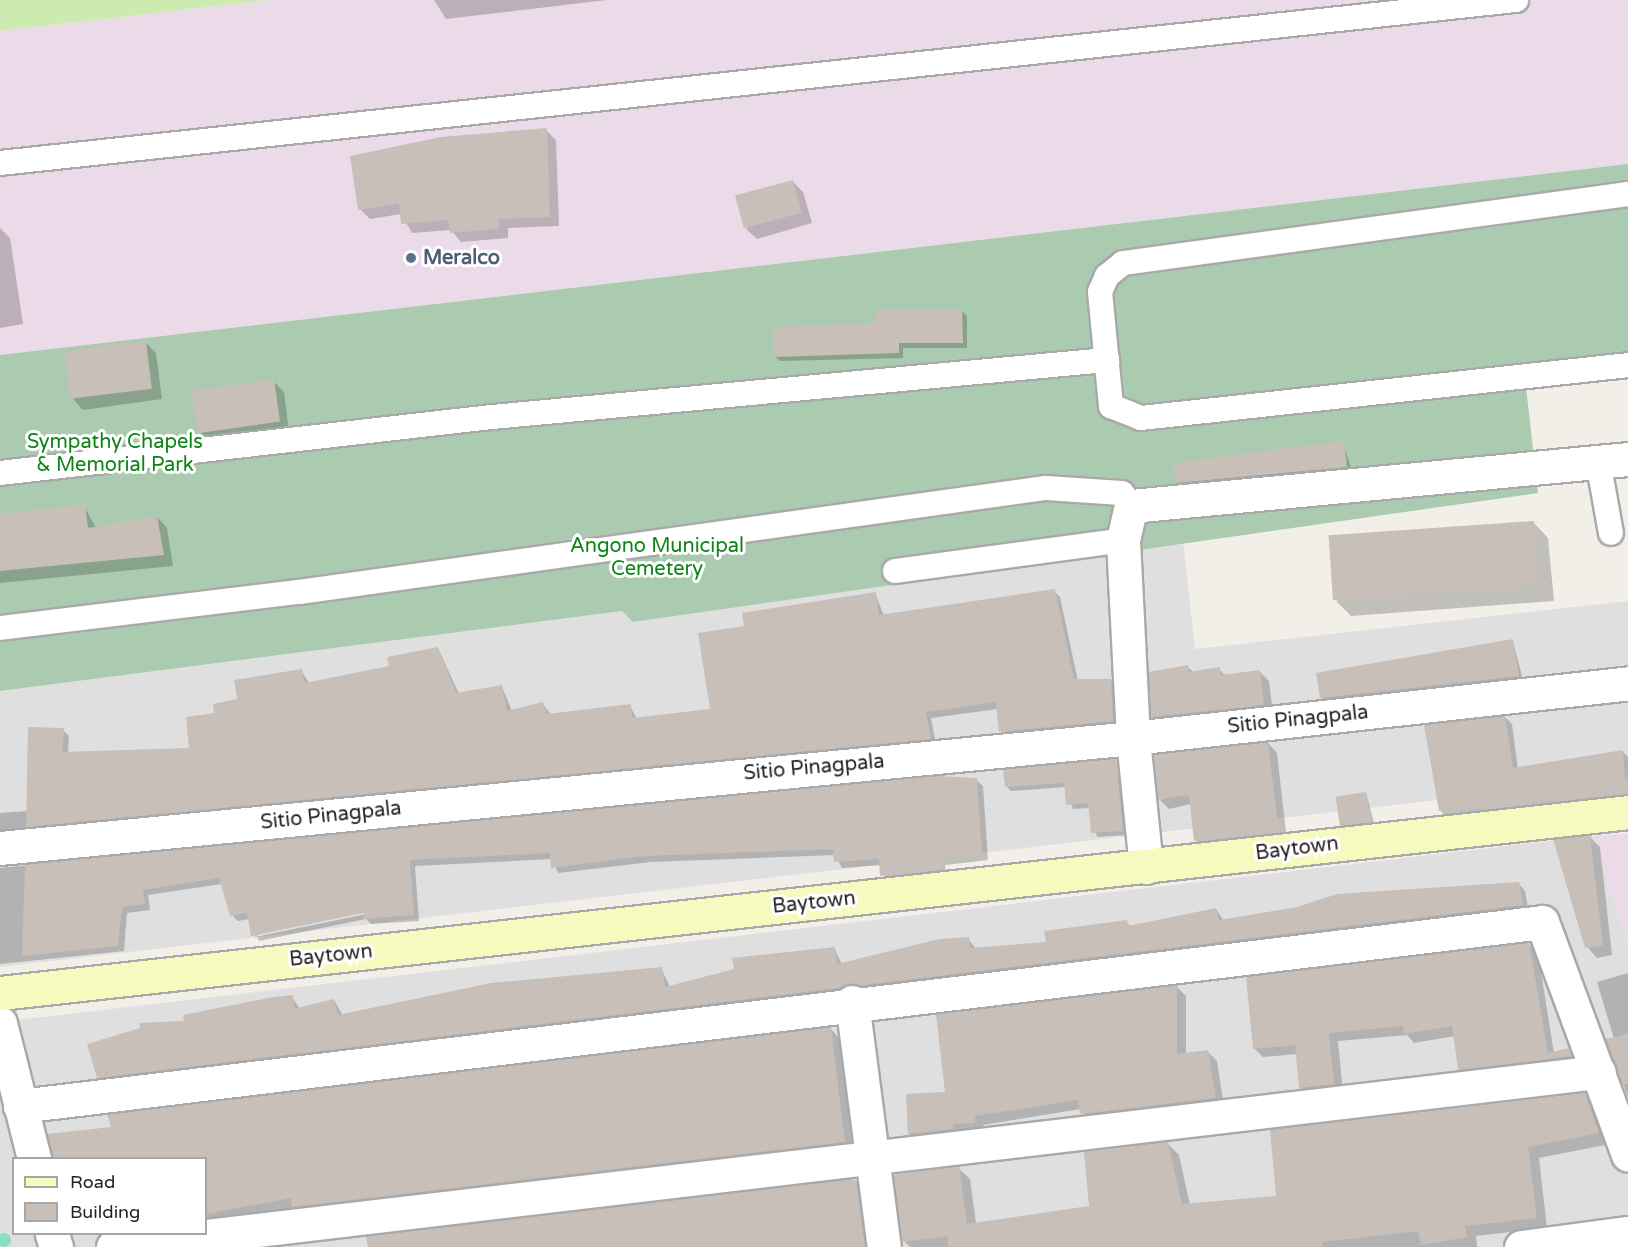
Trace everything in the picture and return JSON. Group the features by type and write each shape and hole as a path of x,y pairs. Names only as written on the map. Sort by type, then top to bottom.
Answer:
{"main road":[{"name":"Baytown","path":"0,993 1628,812"}],"street":[{"path":"1146,867 1133,738 1123,540 1131,506 1613,460"},
{"name":"Sitio Pinagpala","path":"0,848 1133,738 1628,682"},
{"path":"20,1106 852,1002 1542,922 1628,1155"},
{"path":"852,1002 884,1247"},
{"path":"0,1023 34,1157"},
{"path":"113,1247 1599,1072"},
{"path":"1521,1247 1628,1233"}],"lane":[{"path":"0,163 1516,0"},
{"path":"1628,194 1123,263 1107,276 1100,292 1111,406 1141,418 1628,365"},
{"path":"0,473 492,417 1107,360"},
{"path":"1611,533 1613,460"},
{"path":"0,628 299,592 1046,488 1122,493 1131,506"},
{"path":"895,570 1123,540"}],"shaded area":[{"name":"Meralco","path":"270,0 1628,0 1628,164 0,355 0,31"},
{"path":"1183,541 1195,649 1628,601 1628,778 0,967 0,691 622,611 634,622"},
{"path":"1628,833 1628,944 1593,836"},
{"path":"1593,836 1628,944 1628,1247 0,1247 0,1022"}],"green space":[{"path":"0,0 270,0 0,31"},
{"name":"Sympathy Chapels & Memorial Park","path":"1628,164 1628,375 1526,387 1538,493 633,622 622,611 0,691 0,355"},
{"path":"4,1233 10,1237 9,1245 4,1247 -1,1245 -1,1235"}],"building":[{"path":"547,128 550,217 499,219 499,229 450,233 448,220 401,224 399,204 358,210 350,156 441,137"},
{"path":"793,180 802,213 744,228 735,196"},
{"path":"876,309 962,309 963,343 899,343 899,353 774,357 773,327 876,323"},
{"path":"146,341 152,389 70,399 65,351"},
{"path":"274,379 280,422 198,433 192,391"},
{"path":"1344,441 1347,467 1176,483 1173,463"},
{"path":"85,504 88,528 157,516 164,555 0,571 0,514"},
{"path":"1534,521 1539,586 1333,600 1329,535"},
{"path":"1055,589 1074,679 1111,679 1113,721 999,732 996,702 926,712 931,739 26,827 28,727 64,728 62,752 189,748 186,717 214,713 213,704 237,699 234,680 302,669 305,683 389,666 387,657 438,647 456,693 502,685 507,711 543,702 547,714 631,704 632,718 710,709 698,633 744,626 742,613 876,592 879,615"},
{"path":"1513,639 1519,676 1320,698 1316,673"},
{"path":"1188,665 1189,672 1220,667 1221,675 1260,670 1264,705 1151,717 1148,672"},
{"path":"1505,715 1513,768 1623,750 1626,793 1439,811 1424,725"},
{"path":"1268,742 1279,832 1194,841 1189,795 1158,800 1154,755"},
{"path":"1116,758 1123,831 1091,833 1088,803 1066,805 1064,783 1005,787 1003,769"},
{"path":"937,776 977,778 982,855 940,859 941,870 880,876 879,859 834,862 833,849 645,856 551,868 550,853 410,860 414,915 363,919 363,913 251,936 247,913 230,916 219,878 143,890 145,904 122,907 118,946 22,956 25,864"},
{"path":"1366,792 1371,822 1340,826 1335,797"},
{"path":"1590,835 1603,945 1585,948 1553,839"},
{"path":"1519,882 1523,905 97,1078 87,1044 140,1028 139,1023 184,1021 183,1015 274,997 293,995 294,1009 334,999 338,1015 491,983 662,967 665,987 734,969 732,958 835,947 837,964 939,939 969,937 970,948 1046,942 1044,931 1127,920 1128,926 1216,908 1219,920 1297,907 1337,894"},
{"path":"1529,942 1548,1053 1569,1048 1572,1056 1458,1070 1452,1026 1404,1034 1403,1026 1329,1033 1334,1084 1299,1088 1295,1045 1253,1049 1246,977"},
{"path":"1177,985 1177,1054 1208,1050 1216,1098 1080,1114 1078,1100 975,1116 975,1123 953,1124 953,1129 908,1134 906,1094 945,1092 936,1014"},
{"path":"831,1027 845,1142 292,1207 291,1198 207,1214 207,1157 52,1157 47,1134 111,1127 107,1114"},
{"path":"1628,1034 1628,1083 1622,1085 1605,1039"},
{"path":"1585,1093 1599,1133 1528,1147 1537,1218 1465,1226 1467,1237 1421,1245 1418,1231 1322,1242 1323,1247 948,1247 948,1236 902,1242 893,1175 959,1166 967,1224 1089,1206 1084,1152 1168,1142 1182,1204 1276,1196 1270,1130"},
{"path":"856,1180 865,1247 368,1247 366,1236"}],"place":[{"name":"Meralco","path":"411,258"}],"park label":[{"name":"Angono Municipal Cemetery","path":"657,558"}]}
